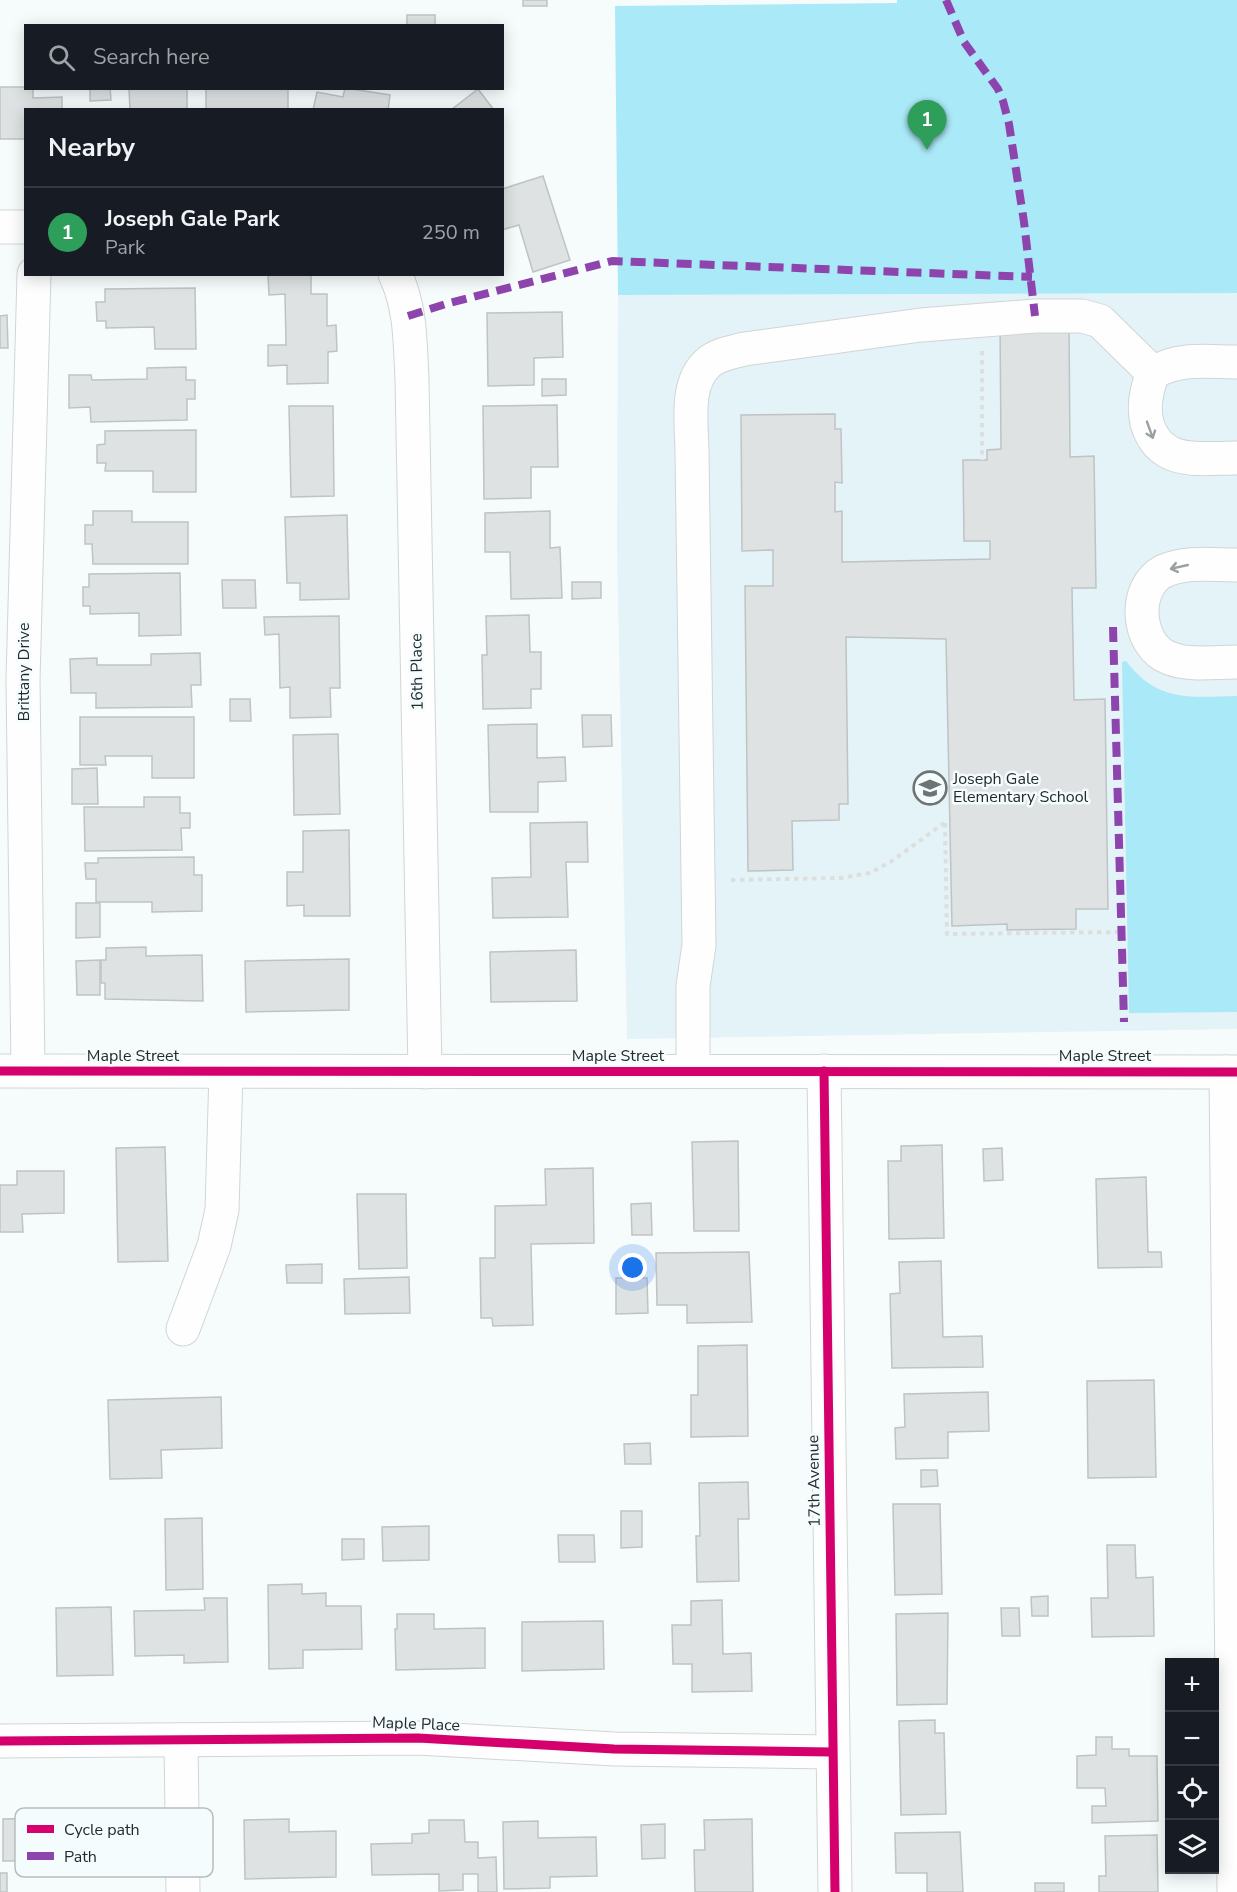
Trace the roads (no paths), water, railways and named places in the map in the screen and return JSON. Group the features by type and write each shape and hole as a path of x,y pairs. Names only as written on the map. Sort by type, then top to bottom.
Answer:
{"street":[{"path":"0,227 24,227"},
{"name":"Brittany Drive","path":"14,1071 33,276"},
{"name":"16th Place","path":"396,276 403,291 408,316 412,379 425,1072"},
{"path":"693,1071 693,986 699,945 692,453 693,388 699,374 709,362 725,354 744,349 921,325 1035,316 1082,316 1100,321 1153,374"},
{"path":"1237,362 1178,362 1164,367 1153,374 1145,400 1146,418 1151,436 1166,452 1192,458 1237,458"},
{"path":"1237,565 1188,565 1164,571 1149,588 1143,604 1142,620 1146,635 1153,647 1166,657 1182,662 1237,662"},
{"name":"Maple Street","path":"14,1071 1232,1072"},
{"name":"17th Avenue","path":"824,1071 835,1892"},
{"path":"183,1329 214,1246 222,1210 226,1072"},
{"path":"1232,1072 1234,1892"},
{"name":"Maple Place","path":"0,1741 418,1738 614,1749 832,1752"},
{"path":"182,1740 182,1808"},
{"path":"183,1877 183,1892"}],"place":[{"name":"Joseph Gale Park","path":"927,150"},
{"name":"Joseph Gale Elementary School","path":"930,788"}]}
